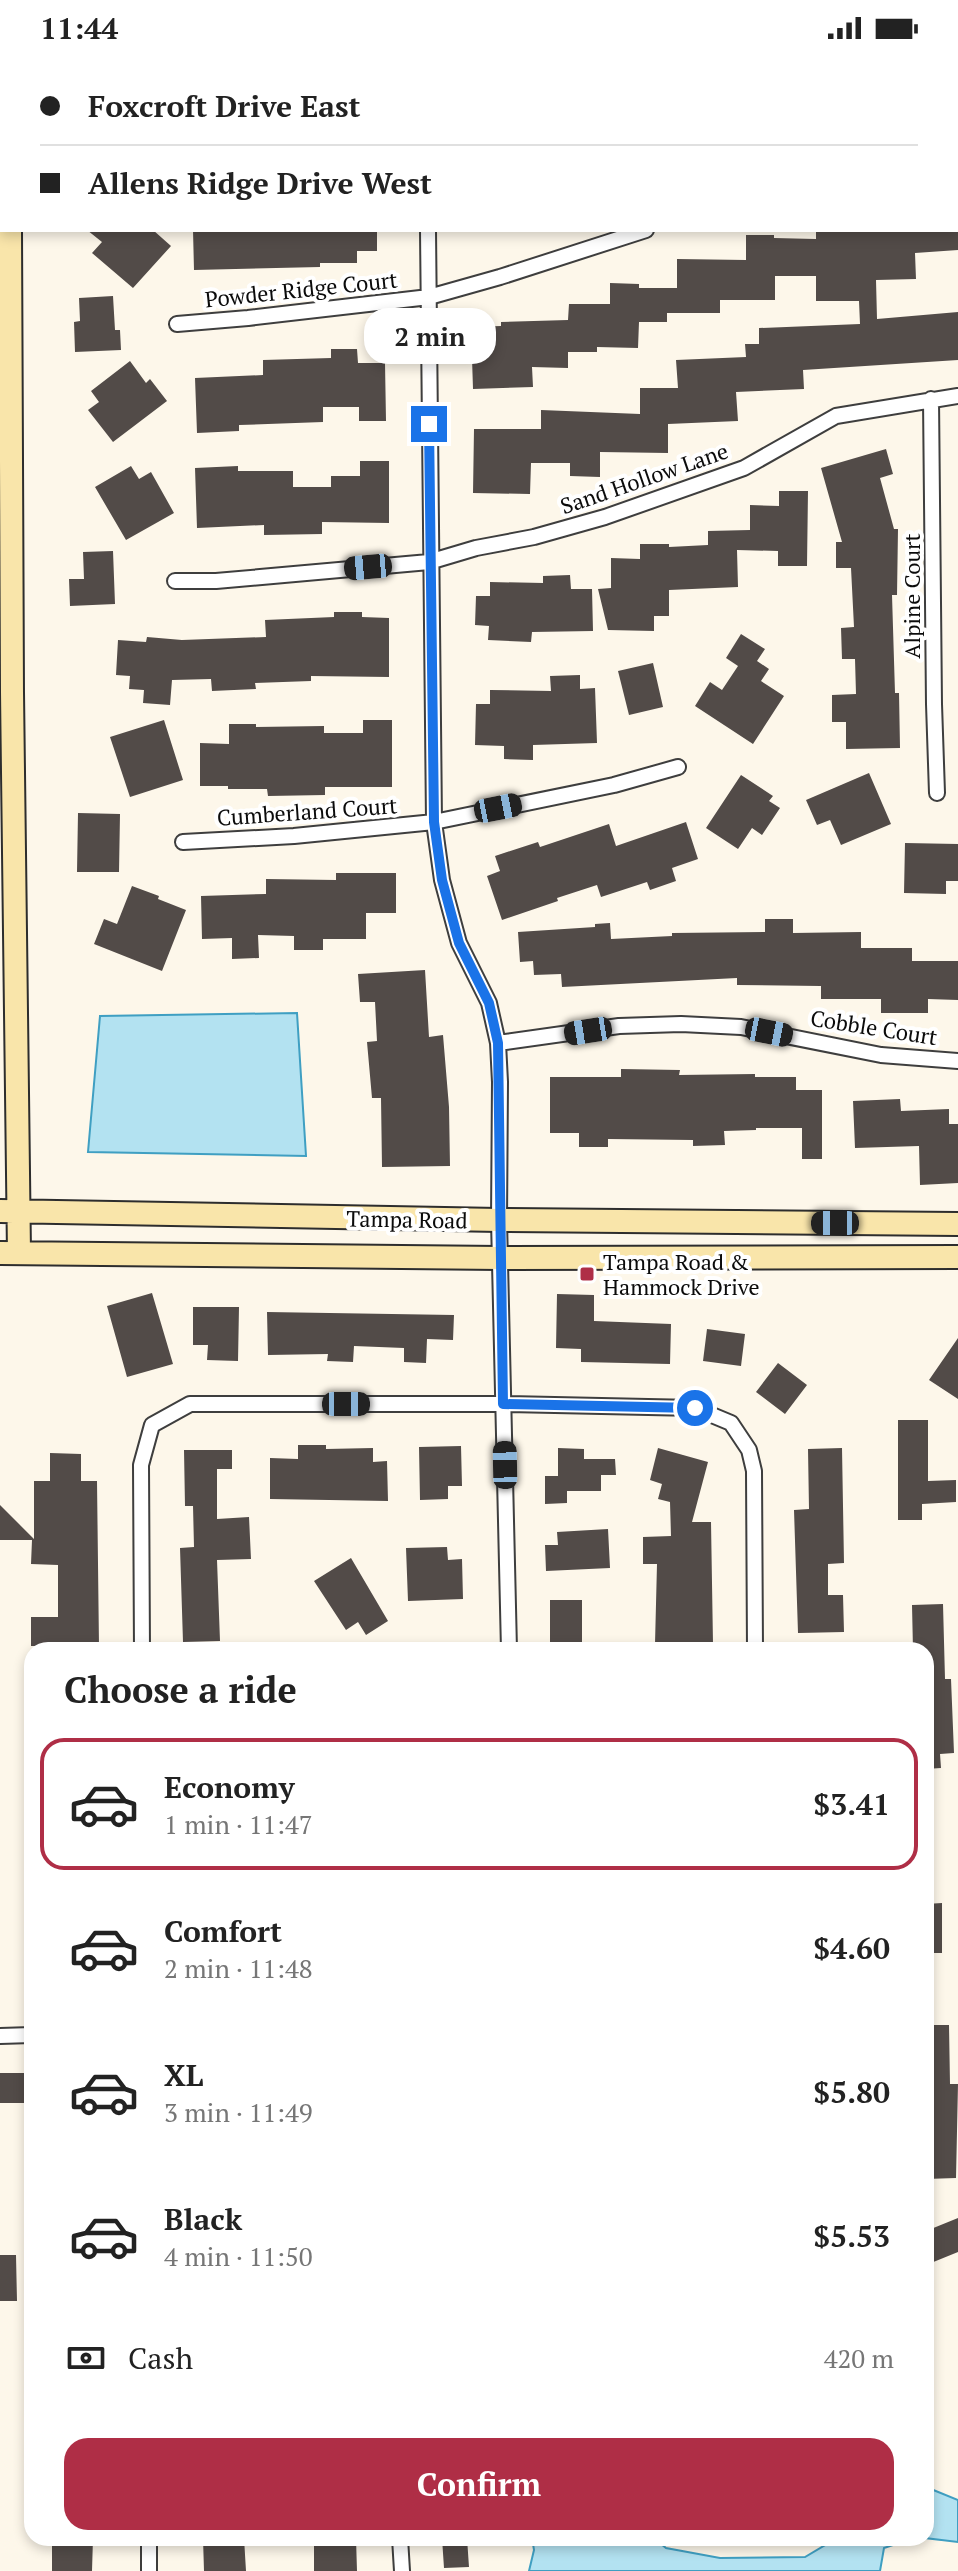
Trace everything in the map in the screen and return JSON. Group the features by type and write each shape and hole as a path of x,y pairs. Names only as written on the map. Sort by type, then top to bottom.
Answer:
{"main road":[{"path":"9,1253 6,519 10,232"},
{"name":"Tampa Road","path":"9,1211 958,1224"},
{"name":"Tampa Road","path":"9,1253 500,1258 958,1257"}],"street":[{"path":"428,232 434,822 442,880 459,943 489,1003 498,1043 509,1642"},
{"name":"Powder Ridge Court","path":"177,324 429,297 640,232"},
{"name":"Sand Hollow Lane","path":"175,581 216,581 429,562 605,517 744,468 836,416 958,396"},
{"name":"Alpine Court","path":"931,399 937,793"},
{"name":"Cumberland Court","path":"183,842 294,836 434,822 614,785 678,767"},
{"name":"Cobble Court","path":"498,1043 619,1026 681,1024 741,1027 881,1055 958,1061"},
{"path":"142,1642 141,1465 152,1425 190,1404 503,1404 695,1408 731,1423 749,1450 754,1471 755,1642"},
{"path":"0,2036 24,2035"},
{"path":"149,2546 149,2571"},
{"path":"400,2546 402,2571"}],"water":[{"path":"297,1013 306,1156 88,1152 100,1016"},
{"path":"934,2490 958,2500 958,2542 934,2539"},
{"path":"533,2546 664,2546 720,2558 805,2557 824,2546 890,2546 884,2548 880,2571 529,2571"}],"building":[{"path":"90,232 155,232 171,246 133,288 92,253 102,242"},
{"path":"193,232 377,232 377,251 357,251 357,263 320,263 320,267 194,270"},
{"path":"816,232 958,232 958,250 915,253 916,279 876,280 877,319 958,312 958,360 803,370 804,389 736,392 738,421 668,424 668,453 600,452 600,477 570,476 570,463 531,463 530,494 473,493 474,429 541,429 541,410 640,414 640,388 678,388 676,360 746,357 745,344 759,344 759,328 860,324 859,301 816,301 816,276 775,276 775,300 720,300 720,313 667,313 667,322 639,322 638,348 597,347 597,352 568,352 568,368 532,367 533,387 473,389 471,327 501,326 501,322 568,320 569,304 610,304 610,283 639,284 639,288 677,288 677,259 746,260 746,235 816,239"},
{"path":"113,296 115,330 120,330 121,350 75,352 74,322 80,321 79,298"},
{"path":"331,349 357,349 358,363 385,363 386,421 359,421 359,407 323,407 323,422 239,425 239,431 197,433 195,378 263,375 263,360 331,358"},
{"path":"130,361 146,383 150,379 167,401 113,442 88,410 99,402 91,391"},
{"path":"886,449 893,474 880,478 894,529 898,529 897,595 892,595 900,748 846,749 846,722 832,722 832,695 856,694 855,659 842,659 841,628 854,627 851,568 836,568 836,542 842,542 821,468"},
{"path":"360,461 389,461 389,523 322,522 322,534 264,535 264,525 197,528 195,468 238,466 238,471 293,471 293,487 331,487 331,476 360,476"},
{"path":"131,466 139,479 151,472 174,513 126,540 95,487"},
{"path":"779,491 808,491 807,566 778,566 778,551 737,550 738,587 669,590 669,616 654,616 654,631 608,630 598,589 611,588 611,558 640,559 640,544 669,544 669,547 708,545 708,531 750,530 750,505 779,506"},
{"path":"113,551 115,604 70,606 69,579 84,579 83,552"},
{"path":"570,575 571,589 592,589 593,631 532,632 531,642 488,640 489,626 475,625 476,596 490,596 490,582 543,583 543,576"},
{"path":"334,612 362,612 362,617 389,618 389,677 311,676 311,681 255,683 256,689 212,691 211,679 172,680 170,705 143,703 144,690 129,689 130,676 116,675 118,640 146,642 147,637 182,640 266,637 265,620 334,617"},
{"path":"741,634 765,649 757,661 769,669 761,681 784,696 753,744 695,706 710,682 722,690 738,666 726,658"},
{"path":"653,663 663,707 629,715 618,671"},
{"path":"580,675 580,689 595,688 597,743 533,745 533,760 504,759 504,746 475,745 476,704 490,704 490,690 551,691 550,676"},
{"path":"164,720 183,780 130,797 110,737"},
{"path":"363,720 392,720 392,787 325,787 325,795 268,796 267,789 200,786 200,743 229,744 229,724 256,724 256,727 324,726 324,733 363,733"},
{"path":"869,773 891,824 841,845 830,820 817,825 806,800"},
{"path":"741,775 773,796 769,801 780,808 762,835 752,828 738,849 706,828"},
{"path":"78,813 120,814 119,872 77,872"},
{"path":"686,822 698,859 672,868 676,881 650,890 647,882 601,897 597,885 502,920 487,876 500,871 495,856 538,842 540,847 609,824 616,846"},
{"path":"905,843 958,844 958,881 946,881 946,894 904,893"},
{"path":"336,873 396,873 396,913 366,913 366,939 323,939 323,950 294,950 294,936 258,935 259,958 232,959 232,938 202,939 201,896 266,894 266,879 336,880"},
{"path":"132,886 186,910 162,971 94,944 104,919 117,924"},
{"path":"765,919 793,919 793,933 861,932 861,948 912,948 912,961 958,961 958,1000 928,999 928,1013 881,1013 881,999 821,999 821,986 737,985 737,978 562,987 561,974 534,975 533,961 520,962 518,932 595,927 595,924 610,923 611,939 672,936 672,933 765,932"},
{"path":"425,970 429,1037 443,1035 450,1166 382,1167 381,1098 372,1098 367,1042 377,1041 375,1002 360,1002 358,974"},
{"path":"621,1069 680,1070 679,1075 796,1077 796,1090 822,1090 822,1159 802,1159 802,1128 724,1131 725,1145 693,1146 693,1140 608,1139 608,1147 579,1147 579,1133 550,1133 550,1077 621,1077"},
{"path":"900,1099 901,1111 949,1109 949,1124 958,1124 958,1183 920,1185 919,1146 855,1148 853,1101"},
{"path":"152,1293 173,1364 127,1377 107,1306"},
{"path":"557,1294 594,1295 594,1321 671,1324 670,1364 581,1362 581,1349 556,1348"},
{"path":"193,1307 239,1307 238,1361 207,1360 208,1345 193,1345"},
{"path":"267,1312 454,1315 453,1340 427,1339 426,1363 404,1362 404,1348 354,1346 353,1362 327,1361 328,1354 268,1355"},
{"path":"707,1329 745,1334 741,1366 703,1361"},
{"path":"958,1338 958,1399 929,1380"},
{"path":"778,1363 807,1385 785,1414 756,1392"},
{"path":"898,1420 928,1420 928,1481 956,1480 956,1502 922,1504 922,1520 898,1520"},
{"path":"298,1445 326,1445 326,1449 373,1448 373,1462 387,1461 388,1501 270,1499 270,1458 298,1459"},
{"path":"461,1446 462,1486 448,1486 448,1499 420,1500 419,1447"},
{"path":"558,1448 584,1449 584,1459 615,1459 616,1475 601,1475 601,1491 567,1491 567,1503 545,1504 545,1476 558,1476"},
{"path":"658,1448 708,1462 692,1522 711,1522 713,1642 655,1642 657,1564 643,1564 643,1537 671,1536 670,1502 658,1499 662,1484 650,1480"},
{"path":"842,1448 844,1563 828,1564 828,1595 843,1595 844,1632 798,1633 794,1510 809,1509 808,1449"},
{"path":"184,1450 232,1450 232,1469 217,1469 217,1519 249,1517 251,1559 217,1560 220,1641 183,1642 180,1548 194,1547 193,1506 185,1506"},
{"path":"50,1453 81,1454 81,1481 97,1481 99,1642 31,1642 31,1617 58,1617 58,1565 31,1564 32,1540 0,1540 0,1505 34,1539 34,1481 50,1481"},
{"path":"608,1529 610,1568 546,1571 545,1545 558,1545 557,1532"},
{"path":"447,1547 448,1560 462,1559 463,1599 408,1601 406,1548"},
{"path":"351,1558 388,1621 366,1635 358,1622 346,1630 314,1581"},
{"path":"550,1600 582,1600 582,1642 550,1642"},
{"path":"943,1604 945,1679 951,1679 954,1753 940,1754 941,1768 934,1768 934,1642 913,1642 912,1605"},
{"path":"942,1903 942,1953 934,1953 934,1904"},
{"path":"934,2025 949,2025 950,2084 958,2084 956,2178 934,2179"},
{"path":"0,2073 24,2073 24,2103 0,2103"},
{"path":"958,2218 958,2252 934,2262 934,2228"},
{"path":"0,2255 16,2255 17,2301 0,2301"},
{"path":"52,2546 93,2546 92,2571 52,2571"},
{"path":"203,2546 244,2546 246,2571 204,2571"},
{"path":"314,2546 356,2546 357,2571 314,2571"},
{"path":"443,2546 468,2546 469,2567 444,2568"}],"place":[{"name":"Tampa Road & Hammock Drive","path":"587,1274"}],"route":[{"path":"429,424 434,822 442,880 459,943 489,1003 498,1043 503,1404 695,1408"}]}
